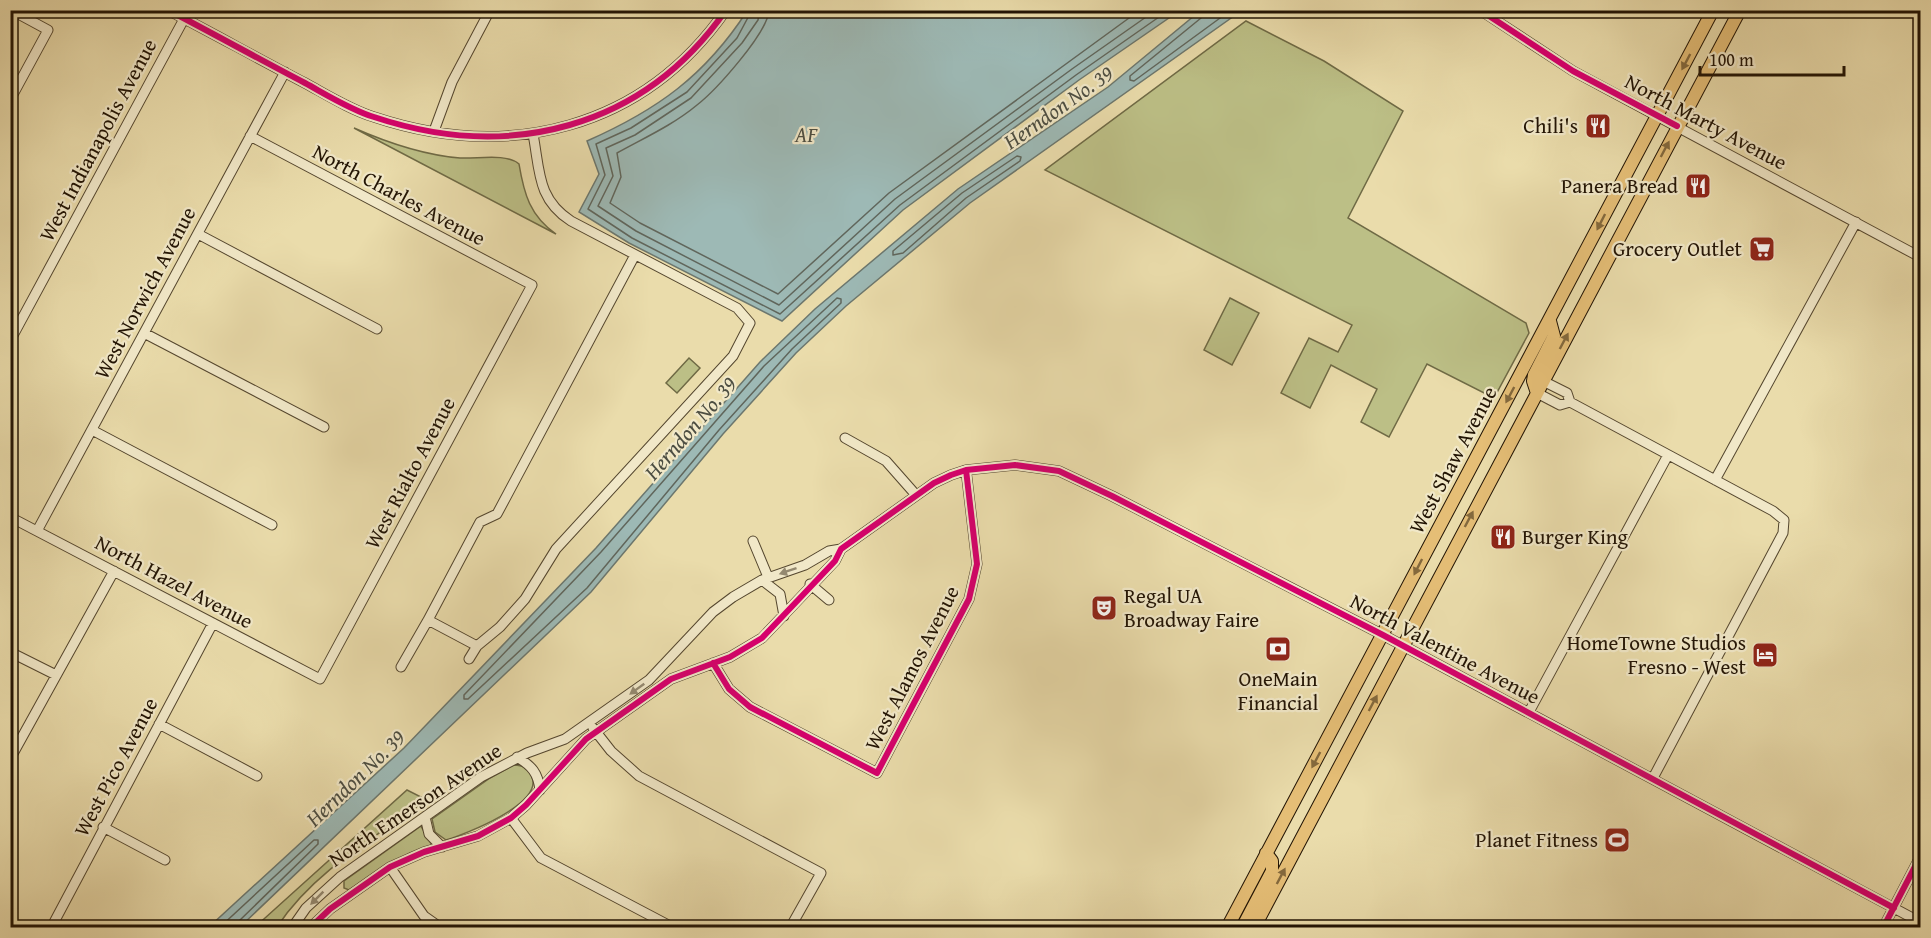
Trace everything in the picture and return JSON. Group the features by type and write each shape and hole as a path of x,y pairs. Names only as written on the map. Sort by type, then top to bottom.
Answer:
{"main road":[{"name":"West Shaw Avenue","path":"1227,927 1713,10"},
{"name":"West Shaw Avenue","path":"1254,927 1740,10"},
{"path":"1537,393 1533,381 1534,375 1554,336 1550,321"},
{"path":"1242,927 1272,871 1272,861 1266,853"}],"street":[{"path":"10,100 48,30 11,10"},
{"path":"168,10 373,117 449,135 533,134 582,123 639,95 688,57 726,10"},
{"path":"434,132 452,82 490,10"},
{"name":"North Marty Avenue","path":"1480,10 1573,70 1920,257"},
{"name":"West Indianapolis Avenue","path":"10,341 184,19"},
{"name":"West Norwich Avenue","path":"37,531 285,72"},
{"path":"468,659 477,646 500,627 525,600 556,549 733,356 750,323 737,308 571,221 555,209 543,188 533,134"},
{"name":"North Charles Avenue","path":"250,136 532,285"},
{"path":"1715,480 1856,222"},
{"path":"198,234 377,329"},
{"path":"401,667 480,522 497,514 635,255"},
{"name":"West Rialto Avenue","path":"320,679 532,285"},
{"path":"144,333 324,427"},
{"path":"1543,381 1567,393 1570,402 1780,515 1785,527 1653,778"},
{"path":"1537,393 1560,405 1570,402"},
{"path":"92,430 272,525"},
{"path":"845,438 886,461 915,495"},
{"path":"1529,712 1668,455"},
{"name":"North Valentine Avenue","path":"966,470 1015,465 1059,471 1072,477 1403,645 1920,922"},
{"name":"North Emerson Avenue","path":"310,927 390,867 478,836 511,818 540,790 593,727 656,674 713,612 733,597 765,579 805,565 829,551 841,549 915,495 934,483 966,470"},
{"name":"West Alamos Avenue","path":"712,663 729,689 750,706 877,773 969,599 977,564 966,470"},
{"name":"North Hazel Avenue","path":"10,517 320,679"},
{"path":"753,540 765,579 780,594 784,616"},
{"name":"North Emerson Avenue","path":"292,927 306,908 340,877 481,777 518,757 593,727 672,679 747,648 784,616 810,584 835,561 841,549"},
{"path":"10,759 114,571"},
{"path":"810,584 829,600"},
{"path":"428,620 477,646"},
{"name":"West Pico Avenue","path":"51,927 213,623"},
{"path":"10,652 56,675"},
{"path":"159,724 257,776"},
{"path":"593,727 611,751 639,777 821,873 790,927"},
{"path":"518,757 534,769 539,777 540,790"},
{"path":"425,817 429,834 442,847"},
{"path":"511,818 541,858 674,927"},
{"path":"103,827 165,860"},
{"path":"1883,927 1920,857"},
{"path":"390,867 424,916 441,927"}],"green space":[{"path":"1246,21 1324,61 1403,111 1348,218 1526,323 1529,333 1494,398 1427,364 1389,437 1361,422 1377,389 1331,365 1310,408 1281,393 1309,338 1338,352 1352,325 1045,170"},
{"path":"354,128 419,151 460,158 507,159 519,164 526,195 534,212 556,234"},
{"path":"1230,298 1259,313 1232,365 1204,350"},
{"path":"689,358 700,368 677,393 666,383"},
{"path":"514,765 527,770 532,777 532,787 526,797 515,807 485,825 446,840 435,832 432,819 490,778"},
{"path":"407,790 427,800 326,873 308,889 277,927 255,927"},
{"path":"421,826 432,845 410,853 349,890 344,888 344,881"}],"water":[{"name":"AF","path":"747,11 1179,11 1079,80 903,210 782,321 629,243 579,212 599,174 587,141 636,117 678,89 714,54"},
{"path":"1200,11 1241,11 970,203 846,306 796,353 723,434 591,592 240,927 209,927 404,748 596,548 760,362 815,309 958,189 1108,87"}],"cycle path":[{"path":"168,10 365,114 424,130 474,136 523,134 570,125 614,108 655,83 693,51 726,10"},
{"path":"1480,10 1573,71 1677,126"},
{"path":"310,928 330,909 390,867 424,852 478,836 511,818 526,805 586,739 671,679 730,657 762,638 835,561 841,549 934,483 966,470 1015,465 1059,471 1112,496 1383,635 1894,908"},
{"path":"713,663 729,689 750,707 877,773 969,599 977,564 966,470"},
{"path":"1883,928 1920,857"}],"place":[{"name":"Chili's","path":"1598,126"},
{"name":"Panera Bread","path":"1698,186"},
{"name":"Grocery Outlet","path":"1762,249"},
{"name":"Burger King","path":"1503,537"},
{"name":"Regal UA Broadway Faire","path":"1104,608"},
{"name":"OneMain Financial","path":"1278,649"},
{"name":"HomeTowne Studios Fresno - West","path":"1765,655"},
{"name":"Planet Fitness","path":"1617,840"}],"water label":[{"name":"Herndon No. 39","path":"1058,107"},
{"name":"Herndon No. 39","path":"690,428"},
{"name":"Herndon No. 39","path":"355,778"}]}
